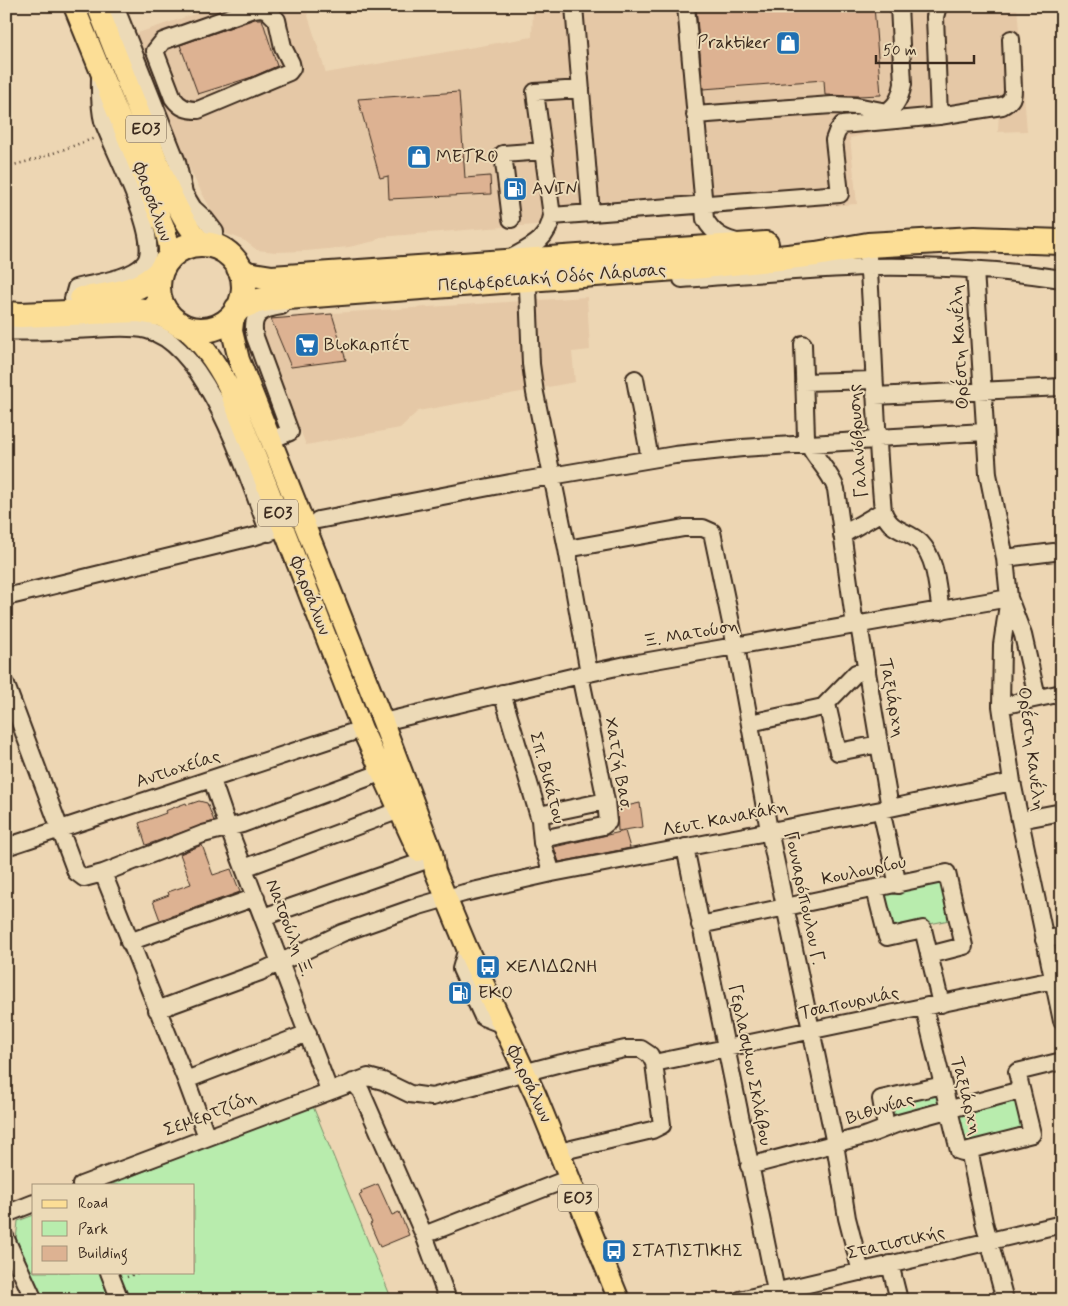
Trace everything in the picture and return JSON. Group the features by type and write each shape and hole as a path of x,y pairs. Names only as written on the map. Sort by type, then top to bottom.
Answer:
{"highway":[{"path":"6,305 75,293 105,296 146,284 185,247 210,238"},
{"name":"ΕΟ3","path":"210,238 239,268 243,280 243,292 235,312"},
{"name":"Περιφερειακή Οδός Λάρισας","path":"235,312 263,300 309,299 703,266 806,255 868,256 974,239 1062,242"},
{"name":"Περιφερειακή Οδός Λάρισας","path":"239,268 246,274 272,278 797,243 868,256"},
{"name":"ΕΟ3","path":"165,264 158,285 159,297 164,308 178,323"},
{"path":"6,314 21,316 138,310 161,314 194,329 206,329 218,326 235,312"}],"main road":[{"name":"Φαρσάλων","path":"74,6 164,227 170,253 165,264"},
{"name":"Φαρσάλων","path":"97,6 195,234 200,242 210,238"},
{"name":"Φαρσάλων","path":"235,312 232,331 236,351 383,722 432,852 430,866"},
{"name":"Φαρσάλων","path":"178,323 201,344 217,364 228,386 276,530 362,729 400,810 446,898 466,948 524,1072 570,1178 619,1300"}],"street":[{"path":"115,6 177,162 184,193 183,203"},
{"path":"574,6 591,213"},
{"path":"686,6 705,219 709,227 718,235 749,246"},
{"path":"873,123 896,106 901,96 903,84 899,6"},
{"path":"938,6 936,17 938,116"},
{"path":"136,58 155,51 163,41 253,9 261,8 267,10 277,20 283,47 292,64 292,68 289,72 198,110 189,110 177,104 155,51"},
{"path":"552,216 840,194 834,140 842,125 938,116 1002,106 1009,103 1013,98 1012,39"},
{"path":"75,293 132,273 143,265 149,254 143,220 104,122 100,106 100,68"},
{"path":"150,94 168,86"},
{"path":"503,263 535,244 544,236 549,229 552,216 535,92 581,89"},
{"path":"695,115 832,105 856,106 887,112"},
{"path":"511,219 503,154 544,151"},
{"path":"271,440 290,432 255,336 254,322 258,314 274,307 309,299 528,290 868,256 1062,279"},
{"name":"Γαλανόβρυσης","path":"868,256 872,300 876,439 883,511 892,526 916,539 927,553 934,573 941,611"},
{"name":"Ορέστη Κανέλη","path":"975,270 990,482 1005,558 1009,598 1002,645 1001,706 1012,782 1062,1021"},
{"name":"Χατζή Βασ.","path":"528,290 531,364 535,393 567,549 584,674 609,819 603,826 542,839"},
{"path":"6,331 43,332 134,328 153,332 170,341 196,368 212,395 276,530 6,597"},
{"path":"803,344 806,437 808,444"},
{"path":"636,379 650,459"},
{"path":"804,382 874,388 982,390 1062,387"},
{"path":"318,520 650,459 729,449 985,432"},
{"name":"Ταξιάρχη","path":"808,444 833,480 838,499 857,625 880,744 886,809 898,885"},
{"path":"842,535 883,511"},
{"name":"Γουναρόπουλου Γ.","path":"567,549 684,528 703,528 712,532 736,646 769,830 835,1144 847,1218 861,1272"},
{"path":"1005,558 1062,551"},
{"name":"Ορέστη Κανέλη","path":"1009,598 1023,635 1037,698"},
{"name":"Ξ. Ματούση","path":"383,722 584,674 1009,598"},
{"path":"750,723 820,708 827,704 856,673 867,670"},
{"path":"6,684 76,872 80,876 87,878 203,834 242,824 383,772"},
{"name":"Σπ. Βικάτου","path":"502,693 539,815 542,839 552,873"},
{"path":"1001,706 1062,693"},
{"path":"827,704 838,752 880,744"},
{"name":"Αντιοχείας","path":"6,847 362,729"},
{"name":"Νατσούλη Ξ.","path":"212,780 228,827 329,1090"},
{"name":"Λευτ. Κανακάκη","path":"157,1010 251,975 342,932 446,898 552,873 886,809 1012,782"},
{"path":"539,815 606,801"},
{"path":"244,868 400,810"},
{"path":"1020,820 1062,812"},
{"name":"Γερλασιμου Σκλάβου","path":"685,847 776,1291"},
{"path":"263,917 430,866"},
{"path":"103,873 186,1080 206,1137"},
{"name":"Κουλουρίου","path":"700,925 898,885 947,873 964,946 929,955"},
{"path":"875,889 887,937 923,930 941,1004"},
{"path":"130,942 256,897"},
{"path":"1044,940 1062,936"},
{"name":"Τσαπουρνιάς","path":"654,1063 1053,980"},
{"name":"Ταξιάρχη","path":"924,1008 959,1151 969,1150 989,1242 1005,1300"},
{"path":"186,1080 308,1033"},
{"name":"Σεμερτζίδη","path":"86,1184 105,1180 206,1137 368,1077 373,1077 410,1094 432,1097 524,1072 625,1049 640,1049 650,1055 654,1063"},
{"path":"969,1150 1032,1134 1017,1072 1062,1062"},
{"path":"559,1152 652,1130 662,1125 654,1063"},
{"path":"353,1082 360,1091 424,1235 448,1300"},
{"path":"886,1127 880,1100 943,1085"},
{"name":"Βιθυνίας","path":"749,1166 868,1135 886,1127 1021,1090"},
{"path":"424,1235 570,1178"},
{"path":"6,1214 32,1204"},
{"name":"Στατιστικής","path":"740,1300 1062,1224"},
{"path":"6,1239 34,1300"},
{"path":"890,1264 899,1300"},
{"path":"110,1274 120,1300"}],"path":[{"path":"6,167 70,148 108,133"}],"shaded area":[{"path":"218,6 305,6 326,73 532,37 533,6 1017,6 1027,131 998,132 999,109 924,121 850,138 857,204 380,237 375,241 349,247 306,251 276,252 257,250 245,241 225,234 219,225 192,174 135,34"},
{"path":"587,297 590,350 572,352 575,382 418,411 400,428 306,445 262,331 263,322 270,317"}],"green space":[{"path":"946,881 954,919 891,932 882,894"},
{"path":"938,1093 942,1104 896,1117 894,1115 894,1102"},
{"path":"1009,1098 1017,1100 1023,1125 1020,1128 967,1143 963,1142 957,1116 958,1112"},
{"path":"312,1104 392,1300 36,1300 15,1250 18,1221 32,1216 32,1274 195,1274 195,1184 112,1184"}],"building":[{"name":"Praktiker","path":"696,6 874,6 881,95 825,95 824,80 703,89"},
{"path":"255,19 262,19 277,66 252,77 198,94 180,45"},
{"name":"METRO","path":"459,92 465,178 490,176 491,194 389,199 388,176 380,178 358,99"},
{"path":"332,314 346,360 291,367 271,319"},
{"path":"199,801 207,803 214,821 146,845 139,823 186,803 187,805"},
{"path":"640,803 643,827 618,831 617,808"},
{"path":"625,831 630,848 559,862 554,847"},
{"path":"202,845 213,875 231,869 240,892 160,920 153,901 169,895 168,892 191,884 180,854"},
{"path":"378,1184 392,1215 399,1212 409,1235 380,1247 370,1224 372,1223 359,1195 362,1194 361,1191"}],"place":[{"name":"Praktiker","path":"788,43"},
{"name":"METRO","path":"419,157"},
{"name":"AVIN","path":"515,189"},
{"name":"Βιοκαρπέτ","path":"307,345"},
{"name":"ΧΕΛΙΔΩΝΗ","path":"488,967"},
{"name":"EKO","path":"460,993"},
{"name":"ΣΤΑΤΙΣΤΙΚΗΣ","path":"614,1251"}]}
